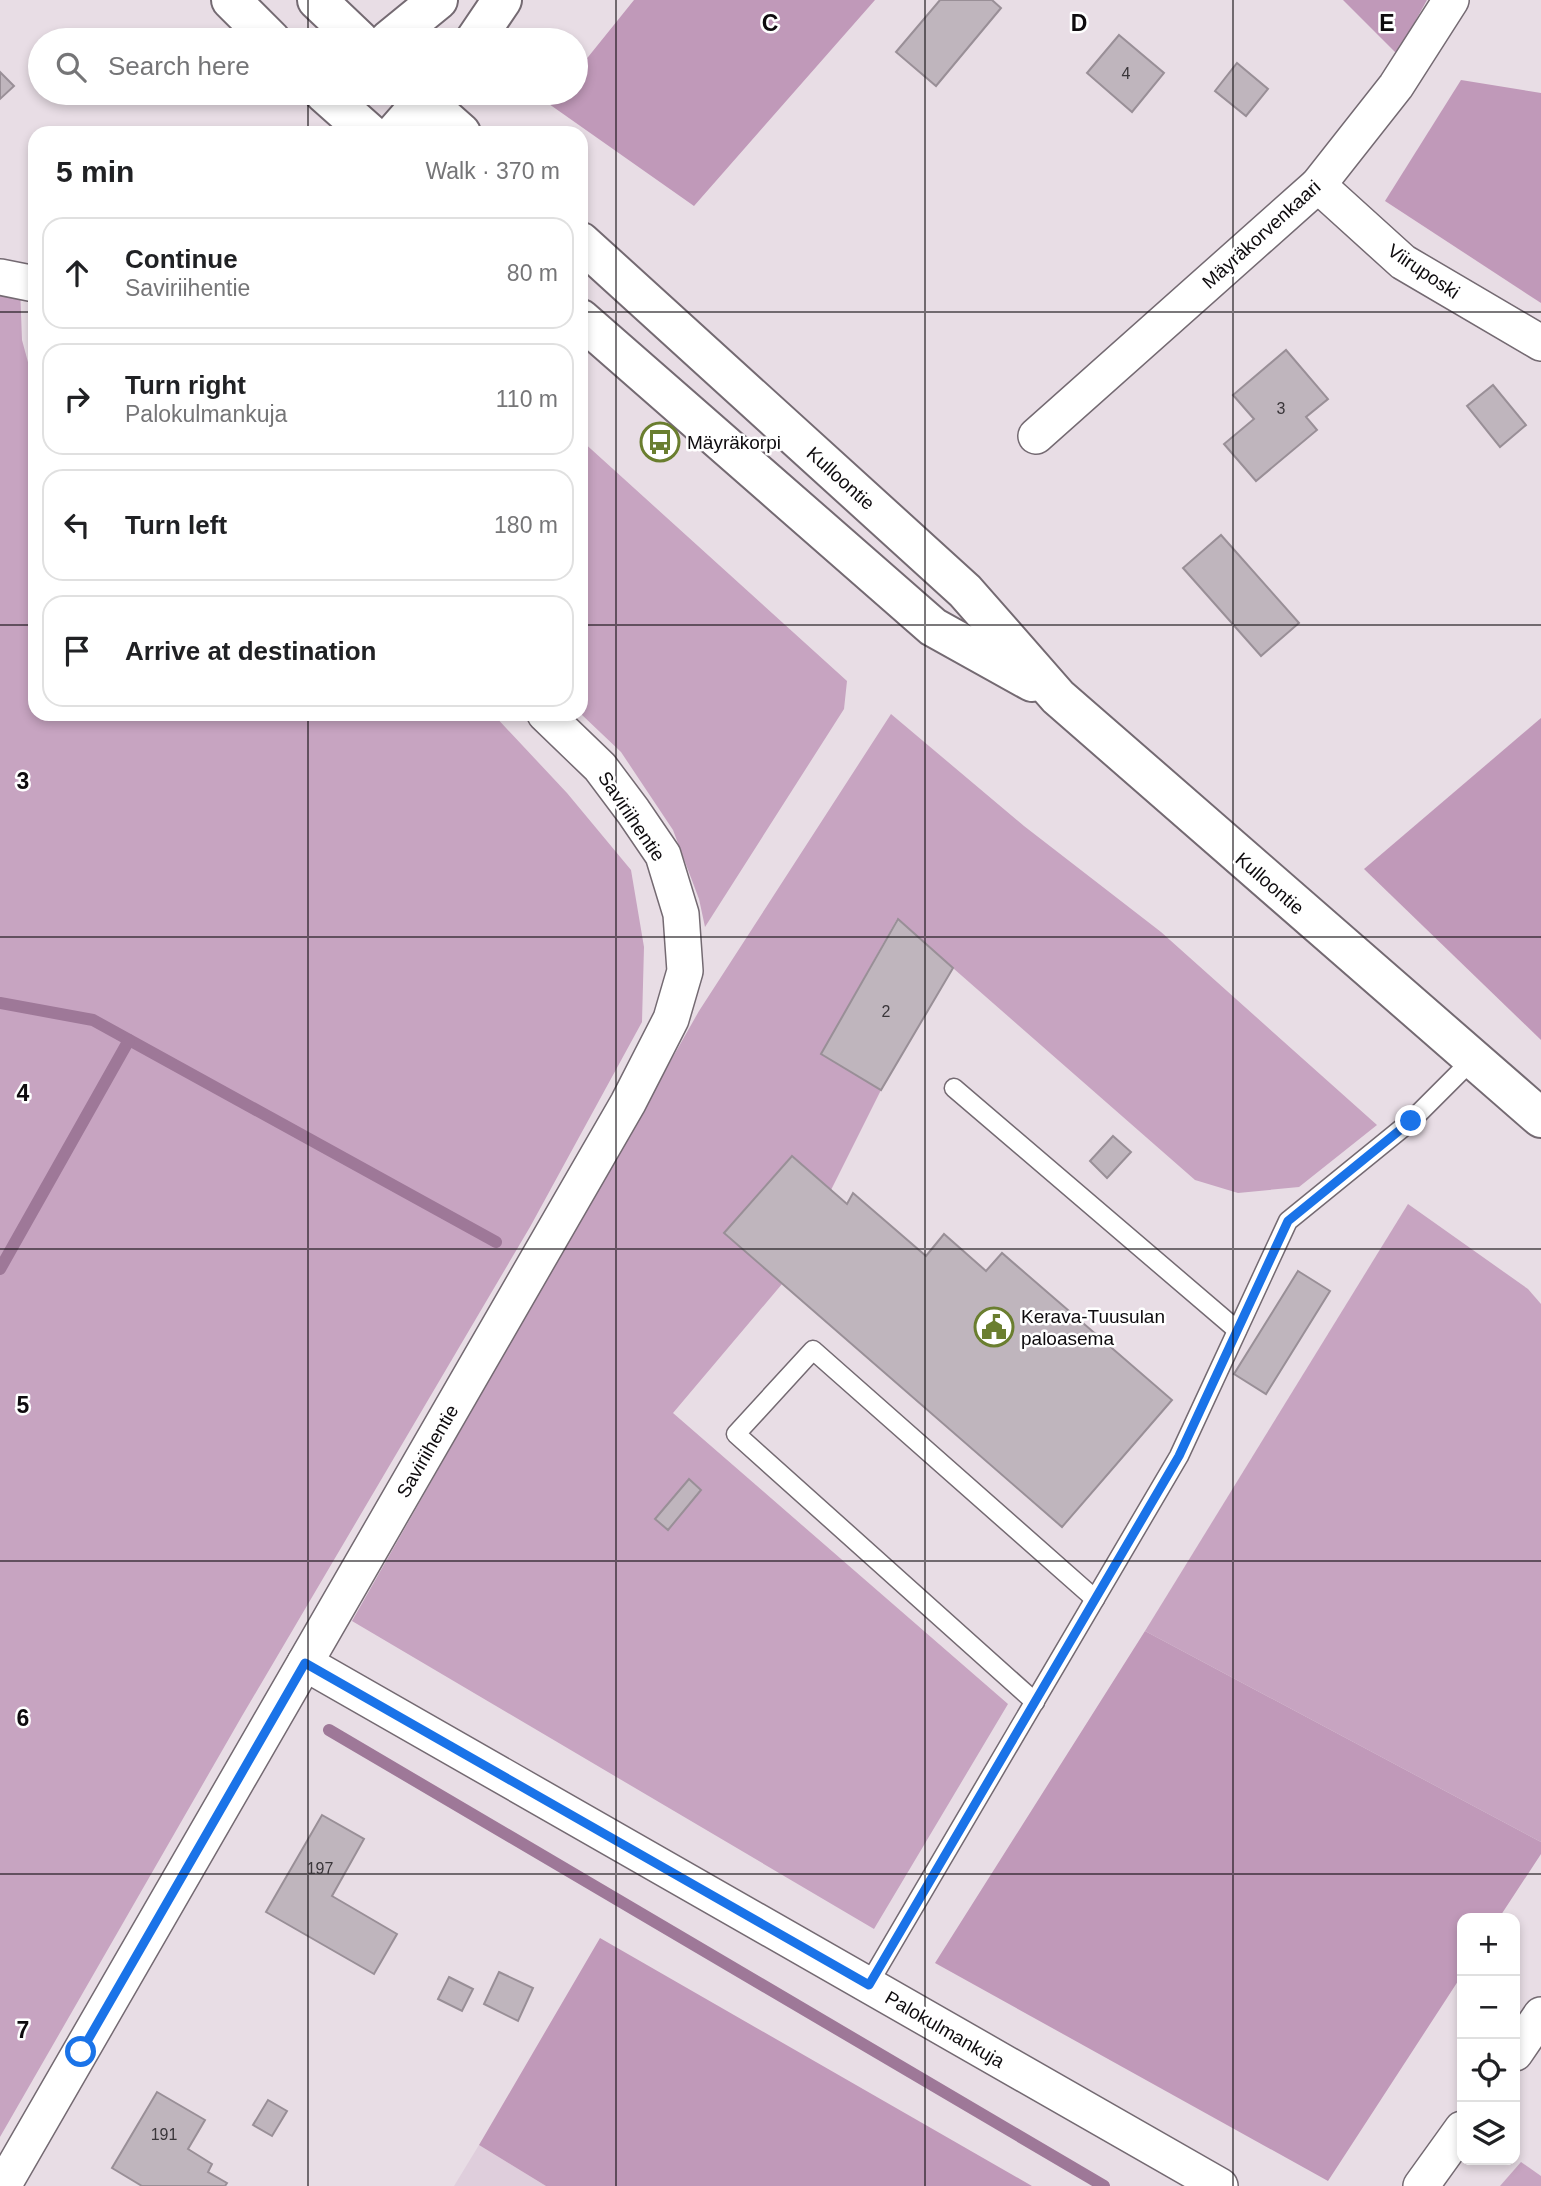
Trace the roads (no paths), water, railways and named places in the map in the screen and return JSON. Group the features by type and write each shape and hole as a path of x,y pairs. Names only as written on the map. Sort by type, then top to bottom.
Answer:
{"main road":[{"path":"231,0 259,28"},
{"path":"317,0 346,28"},
{"path":"404,28 438,0"},
{"path":"483,28 502,0"},
{"path":"342,105 362,126"},
{"path":"400,126 416,105"},
{"path":"434,105 454,126"},
{"name":"Kulloontie","path":"588,248 965,591 1058,697 1541,1118"},
{"name":"Kulloontie","path":"588,325 933,626 1058,697"},
{"name":"Kulloontie","path":"1477,1065 1541,1144"}],"street":[{"name":"Mäyräkorvenkaari","path":"1036,436 1318,185 1396,86 1451,0"},
{"name":"Viiruposki","path":"1318,185 1403,262 1541,343"},
{"path":"0,276 28,282"},
{"name":"Saviriihentie","path":"3,2186 628,1103 671,1019 685,971 681,914 663,855 600,767 552,721"},
{"name":"Palokulmankuja","path":"305,1663 1220,2186"},
{"path":"1520,2046 1541,2015"},
{"path":"1421,2186 1457,2136"}],"lane":[{"path":"869,1985 1179,1456 1288,1221 1477,1065"},
{"path":"954,1087 1237,1331"},
{"path":"1035,1702 736,1434 813,1350 1095,1600"}],"waterway":[{"path":"0,1003 93,1020 496,1242"},
{"path":"0,1269 129,1040"},
{"path":"329,1730 1104,2186"}],"place":[{"name":"Mäyräkorpi","path":"660,442"},
{"name":"Kerava-Tuusulan paloasema","path":"994,1327"}]}
